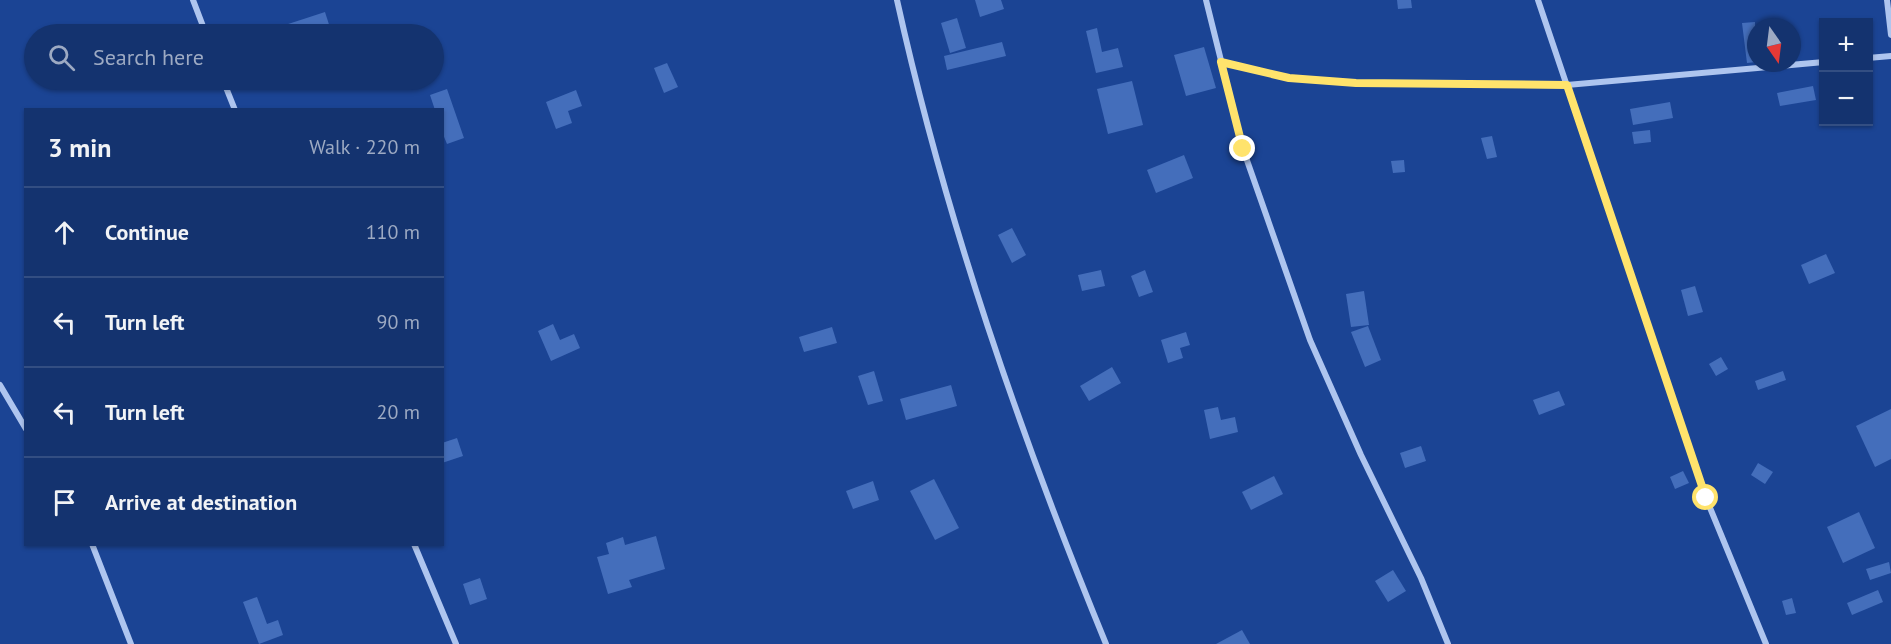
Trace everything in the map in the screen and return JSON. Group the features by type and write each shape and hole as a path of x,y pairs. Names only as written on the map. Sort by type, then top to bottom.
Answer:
{"street":[{"path":"193,0 202,24"},
{"path":"897,0 919,98 969,276 1048,501 1106,644"},
{"path":"1206,0 1243,149 1310,340 1361,456 1421,578 1448,644"},
{"path":"1538,0 1706,498 1766,644"},
{"path":"1887,0 1891,35"},
{"path":"1873,58 1891,56"},
{"path":"1221,62 1289,78 1356,83 1567,85 1819,62"},
{"path":"227,90 234,108"},
{"path":"0,386 24,426"},
{"path":"93,546 131,644"},
{"path":"415,546 456,644"}],"building":[{"path":"975,0 1001,0 1004,9 980,17"},
{"path":"1397,0 1411,0 1412,8 1398,9"},
{"path":"325,12 329,24 288,24"},
{"path":"957,18 966,48 950,53 941,23"},
{"path":"1742,23 1747,23 1747,63"},
{"path":"1097,28 1102,52 1118,48 1123,67 1096,73 1086,31"},
{"path":"1002,42 1006,56 947,70 944,56"},
{"path":"1204,47 1216,88 1186,96 1174,55"},
{"path":"667,63 678,87 664,93 654,68"},
{"path":"1132,81 1143,125 1108,134 1097,89"},
{"path":"1813,86 1816,100 1780,106 1777,93"},
{"path":"447,89 464,138 447,144 444,137 444,108 434,108 430,95"},
{"path":"576,90 582,106 568,111 572,123 556,129 546,102"},
{"path":"1670,102 1673,118 1633,125 1630,109"},
{"path":"1650,130 1651,142 1634,144 1632,132"},
{"path":"1492,136 1497,157 1487,159 1481,138"},
{"path":"1184,155 1193,178 1156,193 1147,170"},
{"path":"1404,160 1405,172 1393,173 1391,161"},
{"path":"1012,228 1026,255 1012,263 998,235"},
{"path":"1826,254 1835,273 1809,284 1801,265"},
{"path":"1101,270 1105,286 1082,291 1078,275"},
{"path":"1145,270 1153,292 1139,297 1131,276"},
{"path":"1695,286 1703,312 1688,316 1681,290"},
{"path":"1364,291 1369,325 1351,327 1346,294"},
{"path":"553,324 560,340 574,334 580,348 551,361 538,331"},
{"path":"1368,326 1381,360 1365,367 1351,332"},
{"path":"832,327 837,343 804,352 799,337"},
{"path":"1186,332 1190,345 1180,348 1183,358 1168,363 1161,340"},
{"path":"1721,357 1728,369 1716,376 1709,364"},
{"path":"1112,367 1121,383 1089,401 1080,386"},
{"path":"874,371 883,401 868,405 858,376"},
{"path":"1783,371 1786,380 1758,390 1755,381"},
{"path":"951,385 957,406 906,420 900,399"},
{"path":"1559,391 1565,405 1539,415 1533,400"},
{"path":"1218,407 1221,420 1235,417 1238,432 1210,439 1204,410"},
{"path":"1891,409 1891,459 1875,467 1856,426"},
{"path":"457,438 463,456 444,462 444,442"},
{"path":"1421,446 1426,461 1405,468 1400,453"},
{"path":"1758,463 1773,472 1765,484 1751,475"},
{"path":"1683,471 1689,483 1675,489 1670,477"},
{"path":"1274,476 1283,494 1251,510 1242,492"},
{"path":"934,479 959,528 935,540 910,491"},
{"path":"873,481 879,500 853,509 846,491"},
{"path":"1859,512 1875,548 1843,563 1827,527"},
{"path":"656,536 665,569 629,580 632,587 608,594 597,557 609,554 606,543 623,537 625,545"},
{"path":"1889,562 1891,573 1870,580 1866,569"},
{"path":"1393,570 1406,591 1388,602 1375,581"},
{"path":"480,578 487,599 470,605 463,584"},
{"path":"1878,590 1883,602 1852,615 1847,603"},
{"path":"257,597 267,624 278,620 283,635 259,644 243,602"},
{"path":"1792,598 1796,613 1786,615 1782,601"},
{"path":"1242,630 1250,644 1216,644"}],"route":[{"path":"1243,149 1221,62 1289,78 1356,83 1567,85 1706,498"}]}
